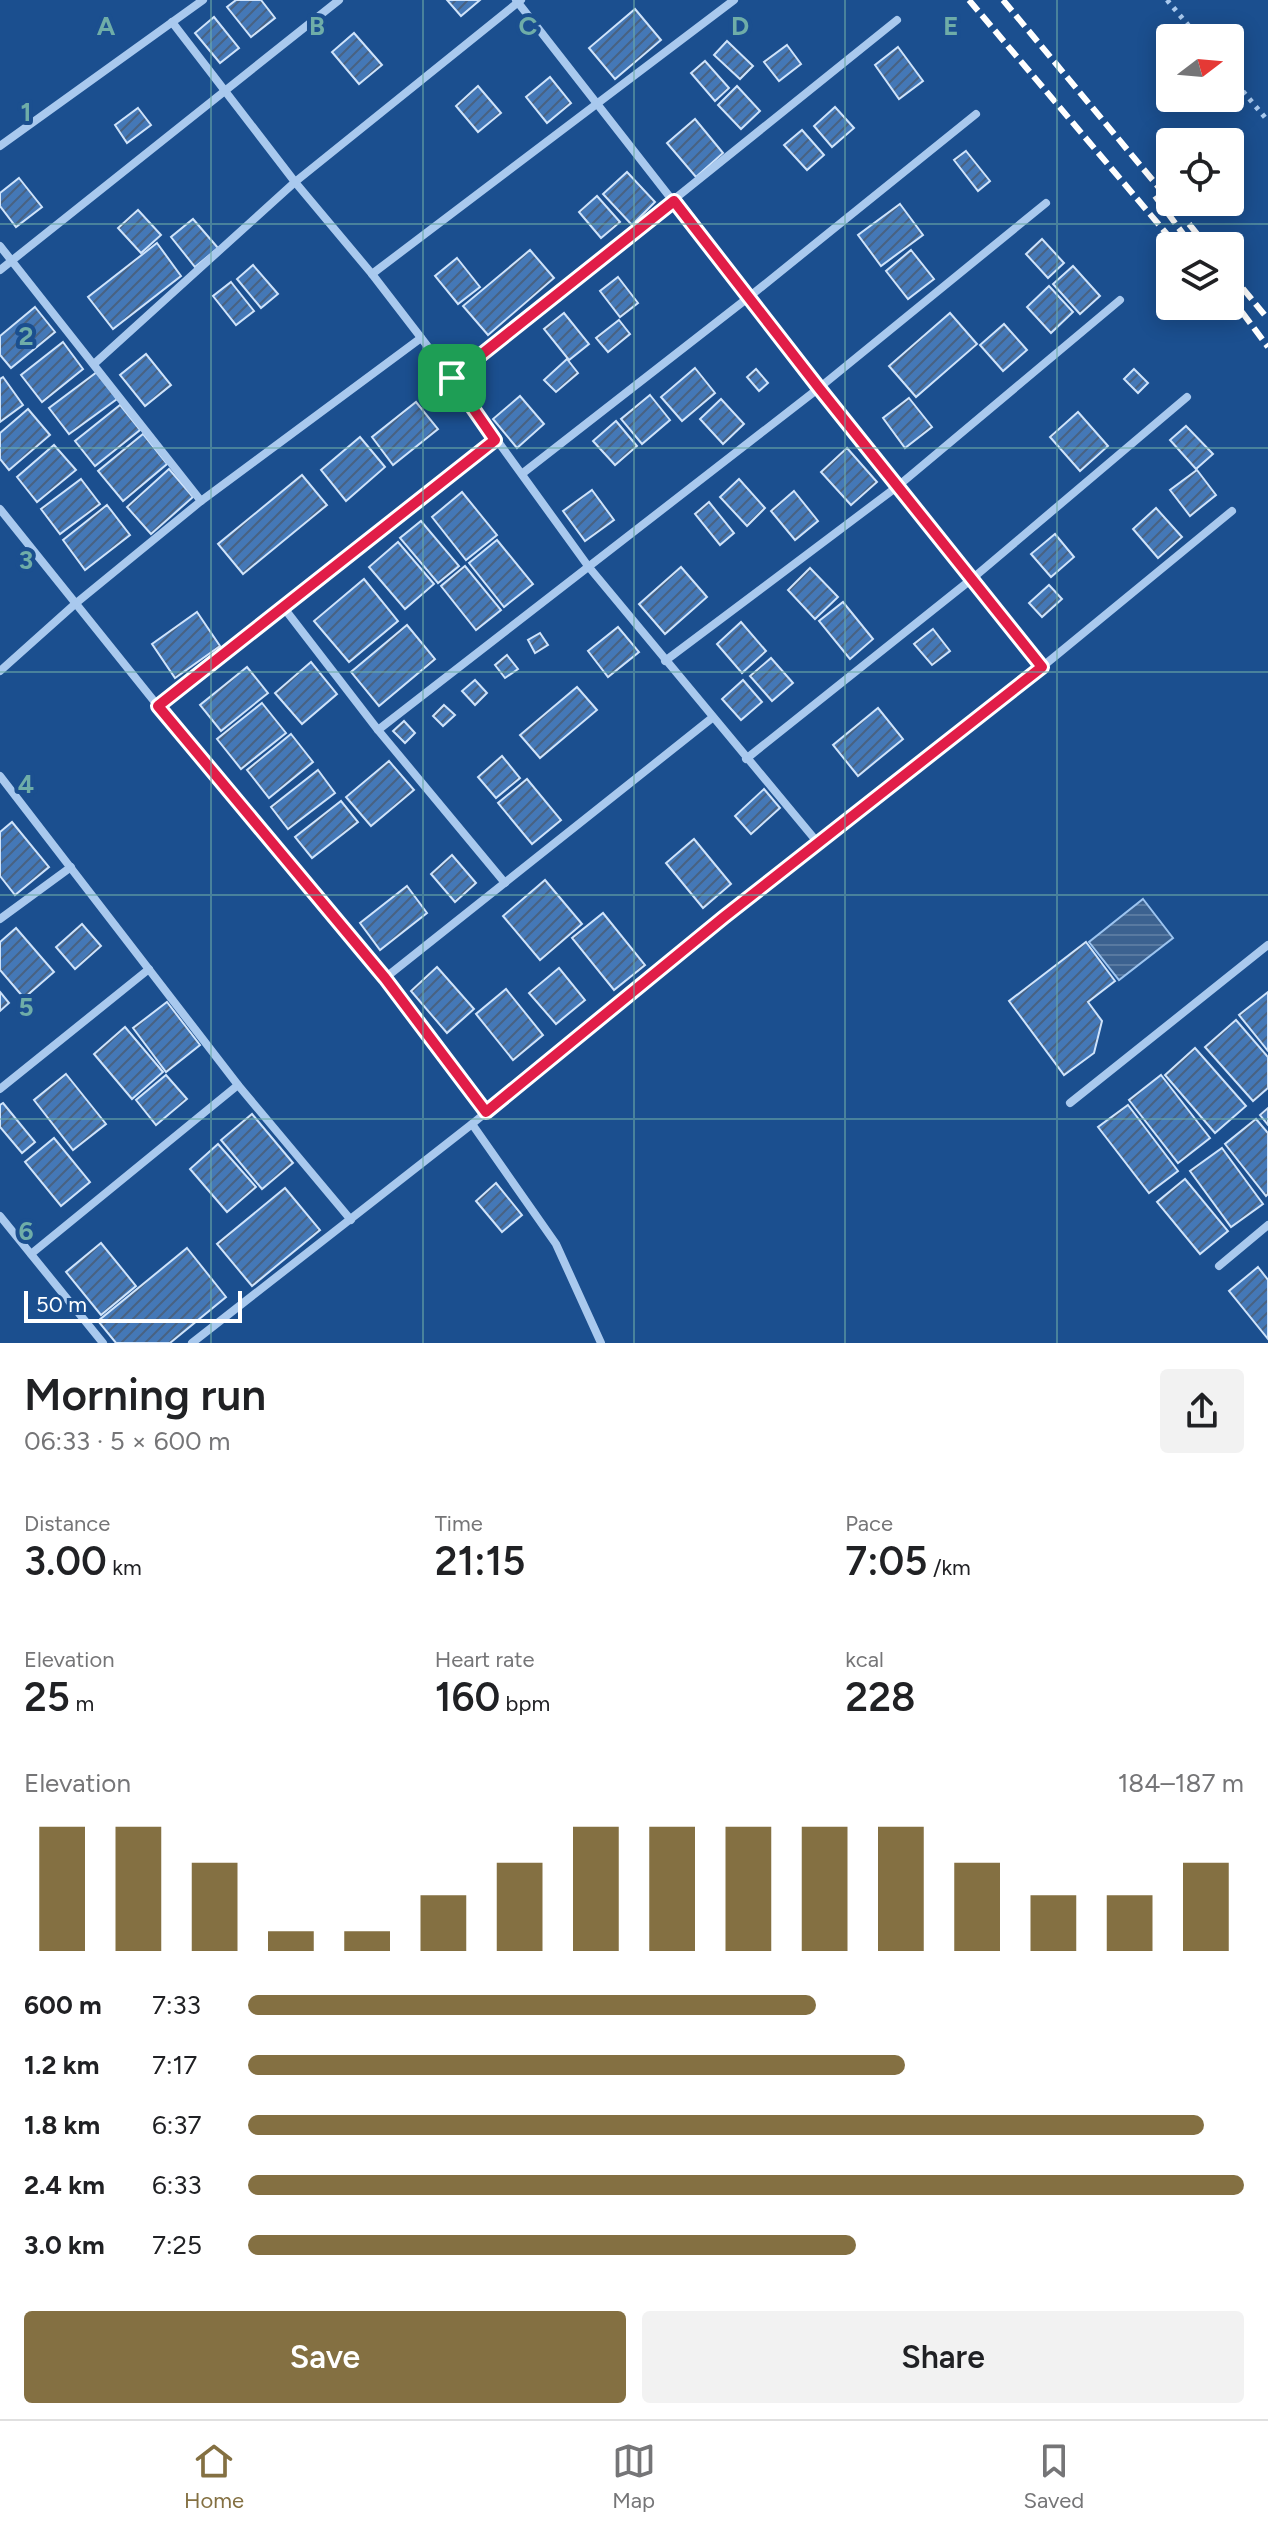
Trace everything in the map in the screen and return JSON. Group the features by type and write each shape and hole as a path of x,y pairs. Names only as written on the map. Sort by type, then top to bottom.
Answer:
{"street":[{"path":"0,146 203,0"},
{"path":"0,270 339,0"},
{"path":"372,274 734,0"},
{"path":"94,364 295,182 519,1 819,388 1042,667"},
{"path":"452,378 897,20"},
{"path":"172,22 452,378 588,566 818,843"},
{"path":"523,473 749,297 976,114"},
{"path":"378,730 819,388 1046,203"},
{"path":"0,246 201,501"},
{"path":"665,661 898,486 1120,300"},
{"path":"0,671 75,604 201,501 421,338"},
{"path":"746,759 973,578 1187,397"},
{"path":"158,706 495,440"},
{"path":"0,509 158,706 385,978 486,1112"},
{"path":"192,1343 472,1124 724,917 1042,667 1232,511"},
{"path":"284,608 378,730 505,883"},
{"path":"385,978 712,718"},
{"path":"0,776 238,1085 351,1220"},
{"path":"0,919 71,867"},
{"path":"1070,1103 1268,945"},
{"path":"0,1089 149,969"},
{"path":"31,1254 238,1085"},
{"path":"472,1124 556,1244 601,1343"},
{"path":"0,1216 103,1343"},
{"path":"1219,1266 1268,1225"}],"path":[{"path":"1167,0 1187,24"},
{"path":"1244,93 1268,121"}],"water":[{"path":"1143,899 1173,938 1119,980 1089,942"}],"building":[{"path":"236,0 261,0 275,18 251,37 227,7"},
{"path":"447,0 480,0 461,16"},
{"path":"635,9 661,40 615,79 589,48"},
{"path":"214,17 239,48 220,63 195,33"},
{"path":"354,33 382,65 359,84 332,52"},
{"path":"727,41 753,66 740,79 714,55"},
{"path":"787,45 801,64 779,81 764,62"},
{"path":"898,47 923,81 899,99 875,65"},
{"path":"705,61 729,88 715,101 691,73"},
{"path":"550,77 571,103 547,123 526,97"},
{"path":"478,86 501,113 478,132 456,106"},
{"path":"737,86 760,111 741,129 718,105"},
{"path":"835,107 854,128 832,147 814,126"},
{"path":"138,108 151,125 127,143 115,125"},
{"path":"695,119 723,153 696,177 667,143"},
{"path":"802,130 824,155 807,170 784,145"},
{"path":"966,151 990,181 978,191 954,160"},
{"path":"627,172 655,202 632,225 603,194"},
{"path":"19,178 42,207 16,227 0,206 0,193"},
{"path":"597,196 620,222 601,238 579,212"},
{"path":"900,204 923,235 881,266 858,235"},
{"path":"138,210 161,235 141,253 118,228"},
{"path":"193,219 218,248 195,267 171,237"},
{"path":"1042,239 1064,263 1048,278 1026,254"},
{"path":"157,243 181,276 113,329 88,297"},
{"path":"530,250 554,278 488,335 463,306"},
{"path":"911,250 934,279 908,299 886,271"},
{"path":"457,258 480,287 458,304 435,276"},
{"path":"253,265 278,294 261,308 237,279"},
{"path":"1073,266 1100,296 1080,314 1053,284"},
{"path":"618,277 638,303 620,317 600,291"},
{"path":"231,282 254,311 236,325 213,296"},
{"path":"1049,286 1073,312 1051,333 1027,307"},
{"path":"35,307 55,332 11,368 0,355 0,336"},
{"path":"564,313 589,344 569,360 544,329"},
{"path":"950,313 977,344 916,397 889,366"},
{"path":"619,320 630,334 608,352 596,338"},
{"path":"1004,324 1027,350 1003,371 980,345"},
{"path":"63,342 83,369 42,402 21,375"},
{"path":"146,354 171,385 145,406 120,375"},
{"path":"567,359 578,373 556,392 544,380"},
{"path":"695,368 715,393 682,421 661,397"},
{"path":"756,369 768,383 759,391 747,377"},
{"path":"1134,369 1148,383 1138,393 1124,379"},
{"path":"97,372 117,399 69,434 49,408"},
{"path":"3,377 23,405 0,422 0,379"},
{"path":"650,395 670,420 642,444 621,419"},
{"path":"520,396 544,424 517,448 493,419"},
{"path":"909,398 932,427 905,448 883,418"},
{"path":"721,399 744,424 723,444 700,419"},
{"path":"416,402 438,429 393,465 372,437"},
{"path":"120,405 140,430 95,466 75,441"},
{"path":"28,409 50,435 9,470 0,459 0,433"},
{"path":"1078,412 1108,446 1080,471 1050,437"},
{"path":"616,421 637,446 615,465 593,441"},
{"path":"1186,426 1213,454 1196,469 1170,440"},
{"path":"143,434 167,464 123,501 98,471"},
{"path":"360,437 385,467 346,501 321,470"},
{"path":"54,445 76,470 37,502 17,477"},
{"path":"847,448 877,482 851,505 821,472"},
{"path":"169,469 193,497 151,534 127,507"},
{"path":"1197,470 1216,495 1190,516 1170,490"},
{"path":"302,475 327,505 243,574 218,544"},
{"path":"81,479 100,504 60,534 41,509"},
{"path":"739,479 765,508 747,526 720,497"},
{"path":"592,490 614,520 585,541 563,511"},
{"path":"794,491 818,521 795,540 771,511"},
{"path":"462,492 497,535 466,560 432,517"},
{"path":"709,502 734,533 720,545 695,514"},
{"path":"107,505 130,535 85,570 63,540"},
{"path":"1156,508 1182,537 1158,558 1133,529"},
{"path":"421,521 459,566 438,583 400,538"},
{"path":"1055,534 1074,557 1051,577 1031,554"},
{"path":"497,540 533,584 504,607 469,563"},
{"path":"398,542 434,584 405,609 369,567"},
{"path":"465,566 501,610 476,630 441,586"},
{"path":"681,567 707,597 665,634 639,604"},
{"path":"810,568 838,597 815,619 788,590"},
{"path":"364,579 398,621 349,662 314,621"},
{"path":"1049,585 1062,599 1042,617 1029,603"},
{"path":"843,602 873,639 850,659 819,621"},
{"path":"197,612 220,646 175,678 152,644"},
{"path":"741,622 766,651 742,673 717,644"},
{"path":"407,625 435,659 379,706 351,672"},
{"path":"618,627 639,652 608,677 588,651"},
{"path":"933,629 950,651 932,665 914,644"},
{"path":"540,633 548,645 535,653 528,640"},
{"path":"507,655 518,669 505,678 495,665"},
{"path":"771,658 793,683 772,701 750,676"},
{"path":"311,662 337,694 302,724 275,693"},
{"path":"247,667 268,693 221,731 200,705"},
{"path":"475,680 487,693 475,705 462,691"},
{"path":"743,680 762,702 741,720 722,699"},
{"path":"577,687 597,710 540,758 520,735"},
{"path":"262,703 286,733 241,769 217,739"},
{"path":"444,705 455,715 443,726 433,716"},
{"path":"878,708 903,739 858,776 833,745"},
{"path":"404,721 415,733 405,743 393,731"},
{"path":"291,734 313,762 269,798 247,770"},
{"path":"502,756 520,778 496,798 478,777"},
{"path":"389,761 414,790 371,826 346,797"},
{"path":"318,770 335,793 288,829 271,807"},
{"path":"527,779 561,820 532,844 498,803"},
{"path":"764,789 780,808 751,834 735,816"},
{"path":"341,801 358,822 312,858 295,837"},
{"path":"12,822 49,867 15,895 0,876 0,832"},
{"path":"694,839 731,884 703,908 666,863"},
{"path":"452,855 476,883 455,902 431,874"},
{"path":"545,880 582,924 540,960 503,916"},
{"path":"407,886 427,913 380,950 360,923"},
{"path":"603,913 645,965 614,990 572,938"},
{"path":"82,924 101,946 75,969 56,947"},
{"path":"16,928 54,972 24,998 0,970 0,942"},
{"path":"1086,942 1115,981 1088,1002 1102,1021 1094,1053 1064,1075 1009,1001"},
{"path":"437,967 474,1009 447,1033 411,991"},
{"path":"559,968 585,1000 556,1024 529,993"},
{"path":"506,989 543,1035 513,1060 476,1014"},
{"path":"0,992 9,1003 0,1011"},
{"path":"1268,992 1268,1051 1239,1015"},
{"path":"167,1002 200,1045 166,1072 133,1028"},
{"path":"1236,1020 1268,1057 1268,1088 1253,1101 1205,1047"},
{"path":"125,1027 163,1072 132,1099 94,1054"},
{"path":"1195,1048 1246,1106 1215,1133 1165,1075"},
{"path":"66,1074 106,1124 73,1150 34,1100"},
{"path":"166,1075 187,1099 156,1125 136,1100"},
{"path":"1161,1075 1210,1138 1178,1163 1129,1100"},
{"path":"3,1103 35,1142 22,1153 0,1127 0,1105"},
{"path":"1128,1105 1178,1171 1149,1193 1098,1127"},
{"path":"1268,1108 1268,1125 1260,1115"},
{"path":"252,1114 293,1163 262,1189 221,1140"},
{"path":"1256,1119 1268,1133 1266,1196 1225,1144"},
{"path":"54,1138 90,1182 61,1206 25,1162"},
{"path":"218,1144 256,1187 227,1212 190,1169"},
{"path":"1222,1148 1263,1204 1231,1227 1190,1171"},
{"path":"1185,1179 1228,1231 1200,1254 1157,1202"},
{"path":"496,1183 522,1215 502,1232 476,1201"},
{"path":"285,1188 320,1230 252,1286 217,1244"},
{"path":"101,1243 136,1286 101,1315 66,1272"},
{"path":"187,1248 226,1297 170,1343 116,1343 98,1321"},
{"path":"1258,1267 1268,1280 1268,1339 1229,1291"}],"railway":[{"path":"969,0 1165,232"},
{"path":"1003,0 1156,184"},
{"path":"1155,196 1182,232"},
{"path":"1189,224 1196,232"},
{"path":"1244,290 1268,319"},
{"path":"1244,315 1268,347"}],"route":[{"path":"674,201 1042,667 724,917 486,1112 385,978 158,706 495,440 452,378 674,201"}]}
